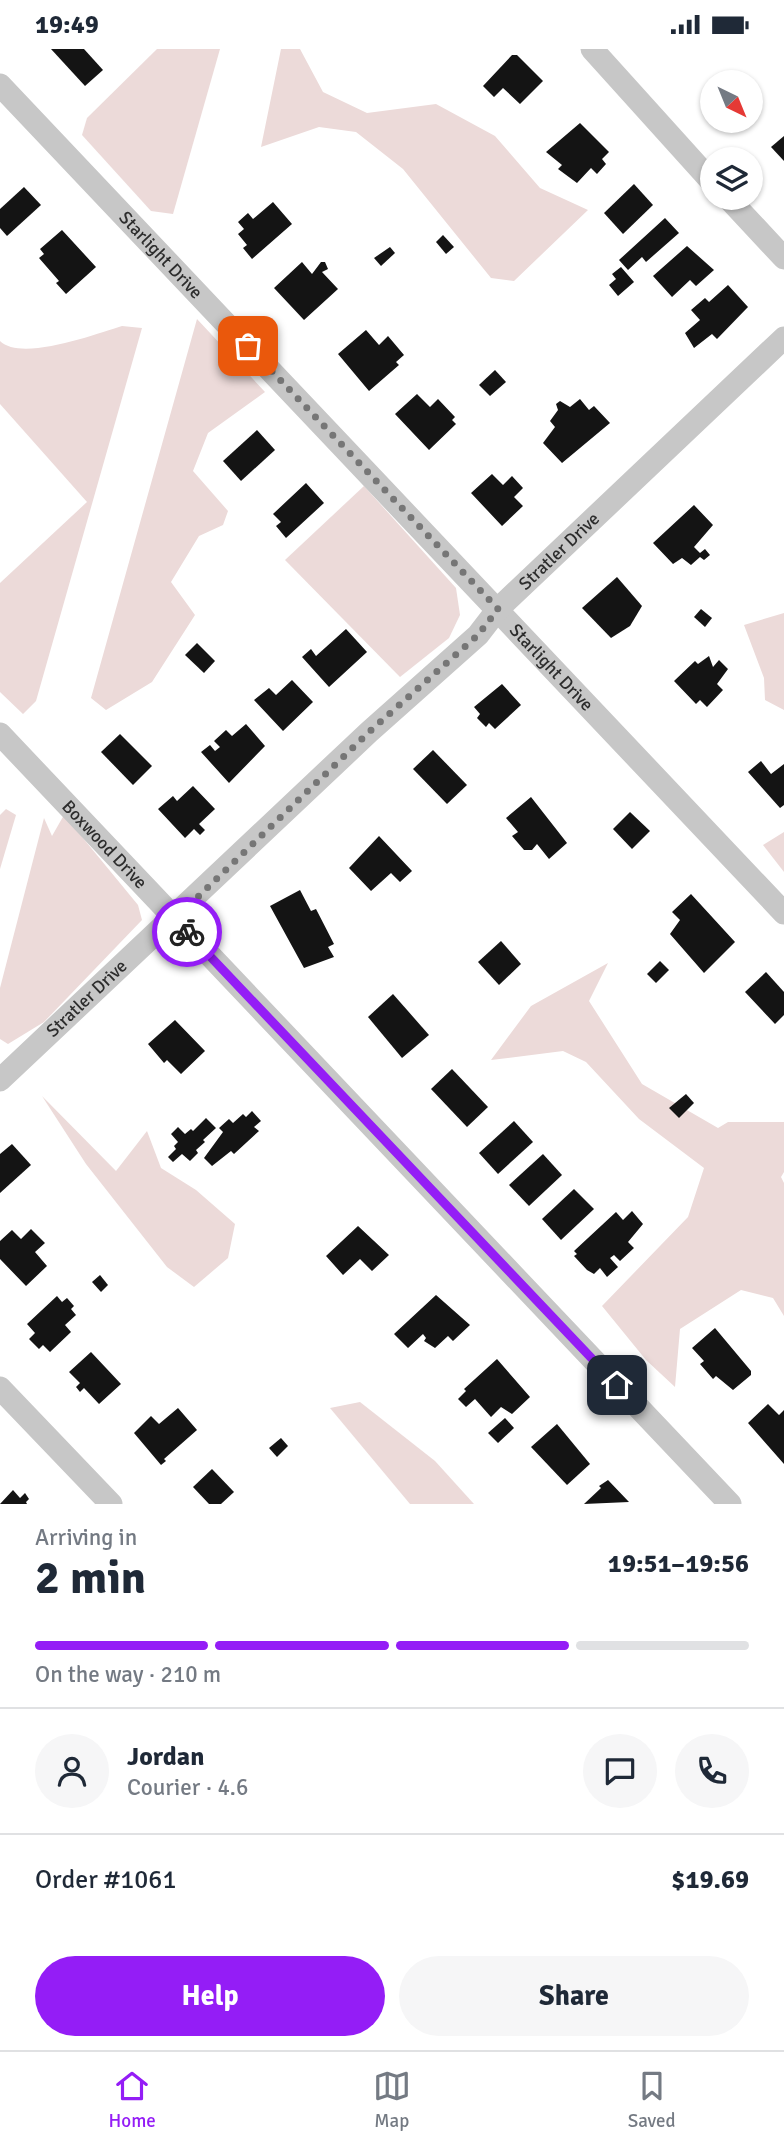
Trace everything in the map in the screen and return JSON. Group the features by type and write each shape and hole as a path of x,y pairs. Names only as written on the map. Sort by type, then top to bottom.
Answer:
{"street":[{"path":"592,49 700,168"},
{"name":"Starlight Drive","path":"0,85 784,913"},
{"path":"738,210 784,258"},
{"name":"Stratler Drive","path":"0,1080 175,919 369,732 478,635 498,609 784,338"},
{"name":"Boxwood Drive","path":"0,734 730,1504"},
{"path":"0,1388 111,1504"}],"shaded area":[{"path":"157,49 220,49 173,214 151,211 82,135 87,118"},
{"path":"281,49 300,49 323,92 367,113 436,104 495,136 540,188 588,210 514,281 491,278 403,169 356,132 319,127 261,147"},
{"path":"197,319 265,392 208,433 193,471 228,511 223,525 199,536 171,582 195,615 152,682 106,710 91,698"},
{"path":"122,326 142,328 36,701 23,714 0,692 0,583 87,502 0,404 0,341 10,347 41,348"},
{"path":"364,486 456,588 460,615 449,638 400,677 285,560"},
{"path":"784,613 784,710 765,700 764,678 744,625"},
{"path":"6,809 16,815 0,869 0,815"},
{"path":"64,815 138,905 142,920 44,1022 8,1044 0,1039 0,988 44,818 52,836"},
{"path":"784,832 784,872 763,845"},
{"path":"608,963 589,1001 642,1084 718,1128 728,1122 784,1122 784,1172 781,1177 784,1183 784,1316 773,1298 741,1290 680,1329 675,1387 646,1360 602,1306 688,1217 704,1168 639,1119 586,1062 563,1051 491,1060 531,1006"},
{"path":"42,1096 116,1171 147,1131 161,1168 196,1190 235,1224 228,1258 194,1287 167,1267 86,1164"},
{"path":"360,1402 435,1461 474,1504 410,1504 330,1408"}],"building":[{"path":"51,49 84,49 103,70 85,86"},
{"path":"512,55 517,55 543,81 520,104 503,88 494,97 483,86"},
{"path":"580,123 609,152 602,159 606,164 597,174 591,168 577,183 558,169 562,165 546,152"},
{"path":"784,136 784,161 771,147"},
{"path":"634,184 653,205 623,234 604,213"},
{"path":"24,187 41,205 7,236 0,228 0,209"},
{"path":"273,202 292,224 252,259 243,248 247,245 238,234 244,229 238,222 248,213 253,219"},
{"path":"665,218 679,233 646,262 642,257 628,270 619,260"},
{"path":"62,230 96,267 66,294 56,283 59,281 39,258 44,254 40,249"},
{"path":"443,235 454,247 446,254 436,242"},
{"path":"687,246 714,270 696,286 690,280 672,297 653,276"},
{"path":"390,247 395,253 381,266 374,258"},
{"path":"302,262 312,274 321,262 325,262 328,269 322,272 338,289 304,320 274,288"},
{"path":"621,267 634,282 618,296 609,285 616,279 612,274"},
{"path":"728,285 748,307 717,339 712,334 694,348 685,333 700,320 691,310 705,298 709,302"},
{"path":"366,330 379,345 388,336 404,355 396,362 399,365 369,391 338,354"},
{"path":"495,370 506,382 490,396 479,385"},
{"path":"417,394 430,407 438,399 455,417 452,420 456,424 429,450 395,414"},
{"path":"580,399 589,410 594,406 610,423 562,463 543,443 555,427 550,421 558,410 556,404 560,401 570,407"},
{"path":"257,430 275,450 241,481 223,461"},
{"path":"492,474 503,485 512,476 523,488 514,497 523,506 502,526 471,493"},
{"path":"306,483 324,503 286,538 276,526 281,522 273,514"},
{"path":"694,505 713,525 694,547 700,553 705,549 710,555 704,560 700,557 691,565 682,558 673,564 653,543"},
{"path":"617,577 642,606 630,626 611,638 582,608"},
{"path":"701,609 712,618 705,627 694,617"},
{"path":"346,629 367,652 329,687 302,657 311,649 316,656"},
{"path":"197,643 215,661 204,673 185,655"},
{"path":"709,656 713,667 719,660 728,669 717,684 723,690 707,707 700,700 696,704 674,681 695,661 698,664"},
{"path":"292,680 313,702 283,731 254,700 269,688 276,695"},
{"path":"502,684 521,705 495,729 489,723 486,727 477,718 480,714 474,707"},
{"path":"246,724 265,746 229,783 201,752 210,745 215,751 220,747 214,741 226,730 232,736"},
{"path":"120,734 152,766 133,785 101,752"},
{"path":"433,750 467,785 447,804 413,769"},
{"path":"761,761 771,774 784,764 784,805 780,808 748,772"},
{"path":"193,786 215,809 199,824 205,830 200,835 194,829 185,838 158,809 173,796 177,801"},
{"path":"531,797 567,843 549,859 537,844 532,850 524,850 512,836 518,832 506,818"},
{"path":"630,812 650,831 632,849 613,829"},
{"path":"379,836 412,871 400,882 391,873 371,891 349,868"},
{"path":"300,890 311,911 316,909 334,944 328,947 334,957 304,968 270,906"},
{"path":"691,894 735,942 704,973 670,934 680,920 672,912"},
{"path":"501,941 521,964 499,985 478,962"},
{"path":"660,961 669,970 656,983 647,974"},
{"path":"766,972 784,992 784,1015 775,1024 745,992"},
{"path":"393,994 429,1035 402,1058 368,1017"},
{"path":"175,1020 205,1051 181,1074 167,1060 164,1063 148,1044"},
{"path":"452,1069 488,1107 467,1127 431,1089"},
{"path":"686,1094 694,1103 679,1118 669,1108"},
{"path":"252,1111 261,1121 254,1127 259,1131 234,1154 231,1151 212,1166 204,1158 223,1132 219,1128 229,1119 233,1123 243,1114 246,1117"},
{"path":"206,1118 216,1128 203,1140 205,1142 196,1150 198,1153 190,1161 182,1154 173,1162 168,1157 176,1149 174,1146 178,1142 171,1134 178,1127 185,1134 191,1129 193,1131"},
{"path":"514,1121 533,1142 498,1174 479,1153"},
{"path":"12,1144 31,1165 0,1193 0,1154"},
{"path":"543,1154 562,1175 529,1206 509,1185"},
{"path":"574,1189 594,1209 561,1240 542,1219"},
{"path":"632,1211 643,1224 628,1242 634,1248 620,1261 614,1255 610,1258 618,1267 607,1277 600,1268 594,1274 587,1270 574,1256 577,1254 574,1251 616,1212 623,1220"},
{"path":"358,1226 389,1255 372,1271 360,1259 343,1275 326,1256"},
{"path":"31,1229 45,1243 35,1252 47,1266 26,1286 0,1259 0,1241 12,1230 21,1239"},
{"path":"100,1275 108,1285 101,1292 92,1282"},
{"path":"436,1295 470,1325 453,1341 448,1336 435,1348 424,1341 426,1338 423,1334 408,1348 394,1334"},
{"path":"57,1296 62,1302 67,1298 74,1306 71,1309 76,1315 65,1325 71,1332 50,1352 43,1345 39,1349 29,1339 35,1333 27,1324"},
{"path":"715,1328 751,1371 751,1375 733,1390 716,1376 713,1379 700,1364 704,1361 692,1348"},
{"path":"91,1352 121,1384 99,1404 84,1388 80,1392 76,1387 80,1383 69,1372"},
{"path":"497,1359 530,1397 512,1414 501,1407 491,1417 475,1399 466,1407 458,1399 466,1391 464,1389"},
{"path":"768,1404 779,1415 784,1410 784,1464 748,1423"},
{"path":"178,1408 197,1430 164,1459 166,1461 161,1465 134,1433 151,1416 159,1424"},
{"path":"505,1418 514,1428 498,1443 488,1433"},
{"path":"557,1424 590,1464 567,1485 531,1447"},
{"path":"281,1438 288,1446 277,1457 269,1448"},
{"path":"212,1469 234,1492 221,1504 209,1504 193,1487"},
{"path":"608,1480 629,1502 584,1504 601,1488 599,1486"},
{"path":"13,1490 20,1498 25,1493 29,1499 27,1504 0,1504"}],"way so far":[{"path":"187,932 175,919 369,732 478,635 498,609 248,346"}],"route":[{"path":"187,932 617,1385"}]}
